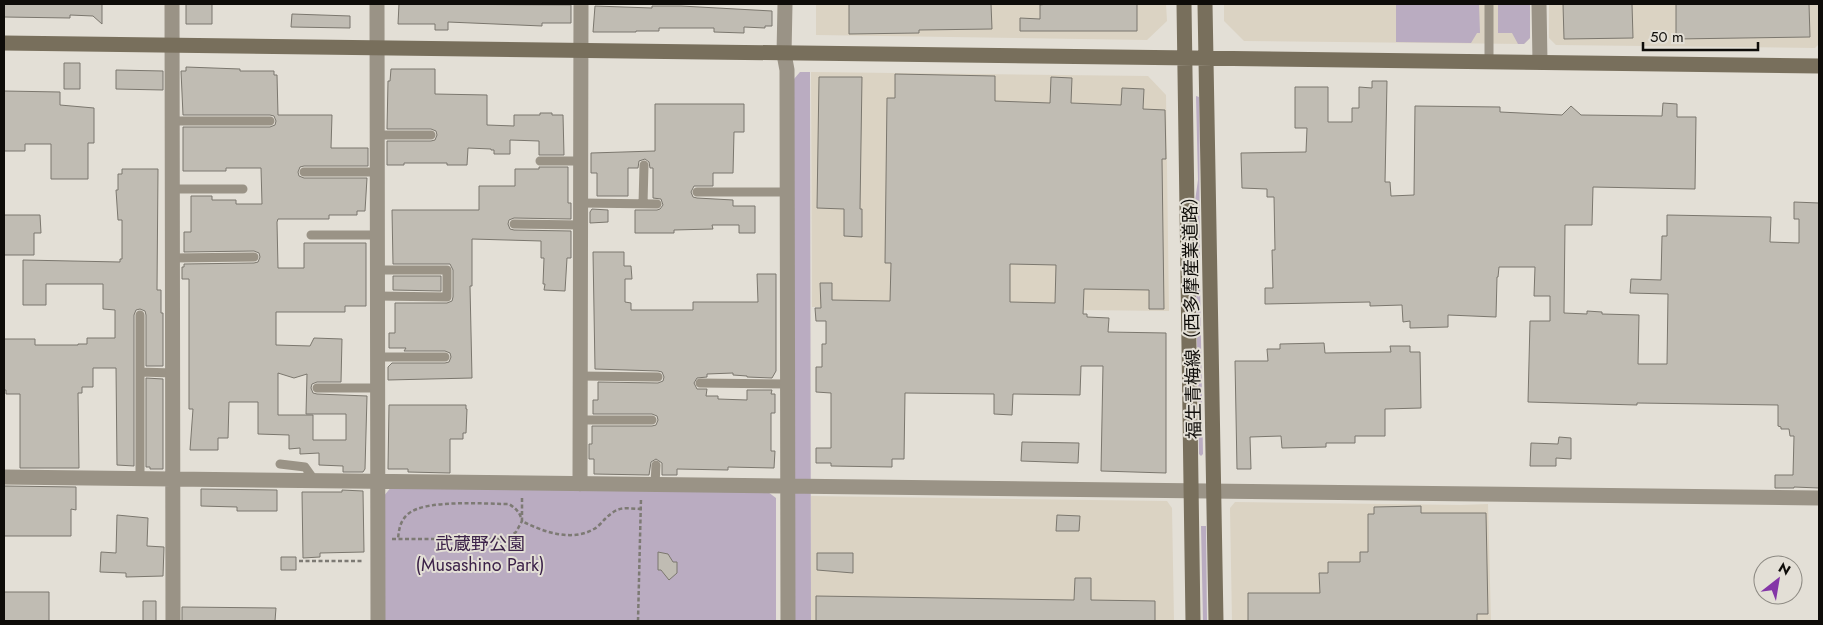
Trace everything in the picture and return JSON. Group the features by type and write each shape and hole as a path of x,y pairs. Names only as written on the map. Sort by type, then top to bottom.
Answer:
{"street":[{"path":"172,4 173,621"},
{"path":"377,4 378,621"},
{"path":"580,484 581,4"},
{"path":"785,4 784,54 787,70 788,192 788,621"},
{"name":"福生青梅線（西多摩産業道路）","path":"1184,4 1193,621"},
{"name":"福生青梅線（西多摩産業道路）","path":"1205,4 1216,621"},
{"path":"1539,4 1540,62"},
{"path":"4,43 1819,66"},
{"path":"1187,275 1210,275"},
{"path":"4,478 1819,498"}],"lane":[{"path":"1489,4 1489,62"},
{"path":"173,121 270,121"},
{"path":"377,135 431,135"},
{"path":"540,161 581,161"},
{"path":"644,165 644,204"},
{"path":"304,172 377,172"},
{"path":"173,189 243,189"},
{"path":"696,192 788,192"},
{"path":"581,203 657,204"},
{"path":"514,224 581,225"},
{"path":"311,235 377,235"},
{"path":"173,258 254,257"},
{"path":"377,270 446,270 447,297 377,296"},
{"path":"140,316 140,478"},
{"path":"377,357 446,357"},
{"path":"140,372 174,373"},
{"path":"580,376 658,377"},
{"path":"700,383 788,384"},
{"path":"317,388 377,388"},
{"path":"580,420 652,420"},
{"path":"280,464 305,467 315,481"},
{"path":"648,484 656,465"}],"path":[{"path":"638,621 640,509 648,484"},
{"path":"378,539 507,539 516,532 522,522 522,497"},
{"path":"398,539 399,529 404,519 414,510 423,506 442,504 509,504 520,514 522,522 534,528 557,534 577,534 594,529 611,512 618,508 640,509"},
{"path":"299,561 378,562"}],"shaded area":[{"path":"816,4 1166,4 1167,21 1147,40 816,35"},
{"path":"1224,4 1530,4 1530,38 1524,44 1244,41 1224,21"},
{"path":"1549,4 1819,4 1819,44 1815,48 1556,45 1549,38"},
{"path":"811,72 1148,76 1166,95 1169,311 812,307"},
{"path":"811,496 1167,501 1172,508 1174,621 811,621"},
{"path":"1235,502 1488,504 1491,621 1232,621 1230,508"}],"green space":[{"path":"1396,4 1479,4 1480,33 1477,33 1471,43 1396,42"},
{"path":"1498,4 1530,4 1530,38 1524,44 1518,44 1512,33 1498,33"},
{"path":"800,72 810,72 811,621 794,621 794,79"},
{"path":"1196,96 1199,97 1200,267 1198,269 1195,267 1194,208 1198,180"},
{"path":"1198,281 1200,283 1203,454 1201,456 1199,454 1196,283"},
{"name":"武蔵野公園 (Musashino Park)","path":"392,486 768,492 776,498 776,621 384,621 383,497"},
{"path":"1201,526 1206,526 1207,621 1203,621"}],"building":[{"path":"4,4 102,4 102,24 93,16 70,15 70,18 4,17"},
{"path":"186,4 212,4 212,24 186,24"},
{"path":"399,4 571,5 571,23 542,23 542,26 448,22 448,30 435,30 435,24 398,24"},
{"path":"849,4 991,4 992,29 919,30 919,33 849,34"},
{"path":"1137,4 1137,31 1020,31 1020,18 1040,19 1040,5"},
{"path":"1563,4 1632,4 1633,38 1564,39"},
{"path":"1676,4 1809,4 1810,37 1676,39"},
{"path":"595,6 652,8 652,6 681,6 772,11 772,26 765,26 765,28 744,27 744,33 714,32 714,28 659,28 659,31 593,32"},
{"path":"292,14 350,16 350,28 291,27"},
{"path":"64,63 80,63 80,89 64,89"},
{"path":"186,67 240,69 240,71 274,71 274,75 277,75 278,115 332,115 331,148 368,148 368,166 304,166 300,167 298,172 299,176 304,178 367,178 365,211 357,211 357,215 329,215 329,219 278,219 277,222 278,268 304,268 304,243 366,243 366,306 345,306 345,312 276,312 276,345 310,346 314,338 342,339 341,382 317,382 312,384 311,388 313,393 317,394 367,396 365,469 363,472 343,472 343,466 319,465 319,453 300,454 300,448 289,449 289,435 258,434 258,402 229,402 228,438 218,438 218,450 190,450 193,409 189,409 189,279 182,279 182,267 184,267 184,264 254,263 258,262 260,257 259,253 254,251 184,252 184,232 191,232 191,196 212,196 212,200 236,200 236,204 262,204 261,168 226,168 226,171 183,171 183,127 270,127 275,125 276,121 274,116 270,115 183,115 181,71 186,71","holes":["278,373 294,378 307,374 306,414 346,414 346,440 313,440 313,415 278,415"]},
{"path":"391,69 435,69 435,94 487,95 487,125 514,126 514,115 552,113 552,115 563,115 564,155 539,155 539,141 510,140 510,154 494,154 494,150 491,149 468,148 467,165 404,163 404,165 387,165 387,141 431,141 435,140 437,135 436,131 431,129 387,129 388,81 390,81"},
{"path":"116,70 163,71 163,90 116,89"},
{"path":"895,74 995,76 995,101 1050,103 1051,77 1072,78 1071,103 1121,105 1122,88 1144,89 1143,109 1165,110 1166,159 1162,159 1164,309 1149,309 1149,290 1084,289 1083,314 1087,314 1087,317 1109,318 1108,332 1166,333 1166,473 1101,471 1103,366 1081,366 1080,395 1013,394 1012,415 994,414 994,394 905,393 904,459 892,459 892,467 831,466 831,463 816,463 816,448 831,448 831,393 816,392 816,367 822,367 822,344 826,344 826,321 816,321 815,308 821,308 820,283 832,283 832,300 890,301 891,263 885,263 887,98 895,98","holes":["1010,264 1056,265 1055,303 1010,302"]},
{"path":"819,77 862,77 860,209 862,209 862,237 844,236 844,209 817,208"},
{"path":"1372,81 1387,81 1385,182 1390,182 1391,196 1414,195 1415,106 1500,107 1500,112 1562,115 1571,106 1581,115 1662,116 1663,103 1677,104 1677,117 1696,117 1695,189 1593,187 1592,225 1565,225 1564,313 1587,314 1587,311 1602,312 1602,314 1639,315 1638,364 1667,364 1668,294 1630,293 1631,279 1661,280 1662,236 1667,236 1667,215 1771,217 1770,242 1799,243 1799,219 1794,219 1794,202 1819,203 1819,488 1775,488 1775,475 1793,475 1794,436 1790,436 1789,429 1781,429 1778,426 1778,405 1637,403 1637,405 1528,402 1530,321 1550,321 1550,296 1534,296 1535,267 1499,267 1496,317 1448,315 1448,327 1410,328 1410,321 1403,322 1402,305 1370,306 1370,302 1265,304 1265,288 1273,288 1272,250 1275,250 1274,197 1267,197 1267,189 1242,188 1241,153 1306,152 1307,128 1295,128 1295,87 1328,87 1328,122 1352,122 1352,108 1359,108 1359,87 1372,88"},
{"path":"4,91 60,92 60,105 94,108 94,143 88,143 88,179 51,179 51,144 25,144 25,151 4,151"},
{"path":"655,104 744,104 744,132 734,132 733,173 713,173 713,186 694,186 691,192 693,197 697,198 733,200 733,206 755,206 755,233 739,233 739,225 712,225 713,229 674,230 674,233 635,233 635,210 657,210 663,205 661,199 653,198 653,168 650,168 649,162 645,159 639,161 638,168 628,168 628,196 597,196 597,173 591,173 591,153 655,151"},
{"path":"539,167 568,167 568,203 571,203 571,219 514,218 509,220 508,224 510,229 514,230 571,231 571,258 567,258 565,291 544,290 544,258 541,258 541,241 472,239 472,286 470,286 472,378 388,380 388,367 392,363 445,363 449,362 451,357 450,353 445,351 404,351 406,348 389,348 389,333 395,333 395,303 447,303 452,301 453,297 453,270 450,264 393,264 392,210 479,210 479,186 515,186 515,169 539,169"},
{"path":"122,169 158,169 157,290 161,290 161,313 163,313 163,366 146,366 146,315 145,311 136,310 134,315 134,466 117,465 116,368 93,368 93,387 82,387 82,393 78,393 79,468 20,468 20,394 6,394 6,390 4,390 4,339 35,339 35,345 78,345 87,344 87,338 115,338 115,310 103,309 103,284 46,284 46,305 23,305 23,260 120,262 120,259 122,259 122,220 118,220 116,190 118,190 118,174 122,174"},
{"path":"592,209 608,210 608,222 590,223 590,212"},
{"path":"4,215 40,215 41,233 34,233 34,255 4,255"},
{"path":"593,252 624,252 624,266 631,266 632,279 625,279 625,302 631,303 631,310 693,310 693,302 758,302 757,274 776,274 776,371 772,378 747,377 733,375 733,373 707,374 707,377 697,378 694,383 697,389 707,389 706,396 718,396 718,399 747,400 747,390 772,390 771,394 775,394 775,413 771,413 771,451 775,451 774,468 728,467 728,470 677,469 677,475 662,475 662,463 656,459 651,462 649,475 594,474 594,459 589,459 589,444 592,444 592,426 652,426 656,425 658,420 657,416 652,414 593,414 593,400 598,400 598,382 658,383 663,381 664,377 662,372 658,371 595,369"},
{"path":"393,276 441,276 441,291 393,290"},
{"path":"1324,343 1325,353 1391,352 1390,346 1410,346 1410,352 1420,352 1421,408 1385,409 1385,436 1355,436 1355,443 1326,443 1326,447 1282,448 1281,436 1250,437 1251,469 1237,469 1235,361 1268,361 1267,349 1280,349 1280,344"},
{"path":"146,378 163,379 163,469 150,469 150,467 146,467"},
{"path":"389,405 466,405 466,433 463,433 463,439 450,439 450,473 408,472 408,469 388,469"},
{"path":"1559,437 1571,438 1571,459 1556,458 1556,466 1530,466 1531,443 1558,444"},
{"path":"1022,442 1079,443 1078,463 1021,461"},
{"path":"4,486 76,487 76,510 71,509 71,536 4,536"},
{"path":"201,489 277,490 277,511 237,511 237,507 201,506"},
{"path":"342,490 363,491 364,552 320,553 320,557 303,558 302,492 342,492"},
{"path":"1421,506 1421,513 1486,513 1488,614 1477,614 1477,621 1248,621 1248,593 1320,593 1319,573 1328,573 1328,562 1360,562 1360,552 1368,552 1368,514 1374,514 1374,507"},
{"path":"117,515 148,518 147,546 164,547 163,576 126,577 126,573 100,572 101,552 116,553"},
{"path":"1057,515 1080,516 1079,531 1056,531"},
{"path":"658,552 668,554 673,562 677,562 677,573 669,580 661,570 658,570"},
{"path":"817,553 853,553 853,573 817,570"},
{"path":"281,557 296,557 296,570 281,570"},
{"path":"1075,578 1091,578 1091,600 1155,601 1155,621 816,621 816,596 1074,600"},
{"path":"4,592 49,592 49,621 4,621"},
{"path":"143,601 156,601 156,621 143,621"},
{"path":"182,607 276,608 275,621 182,621"}]}
